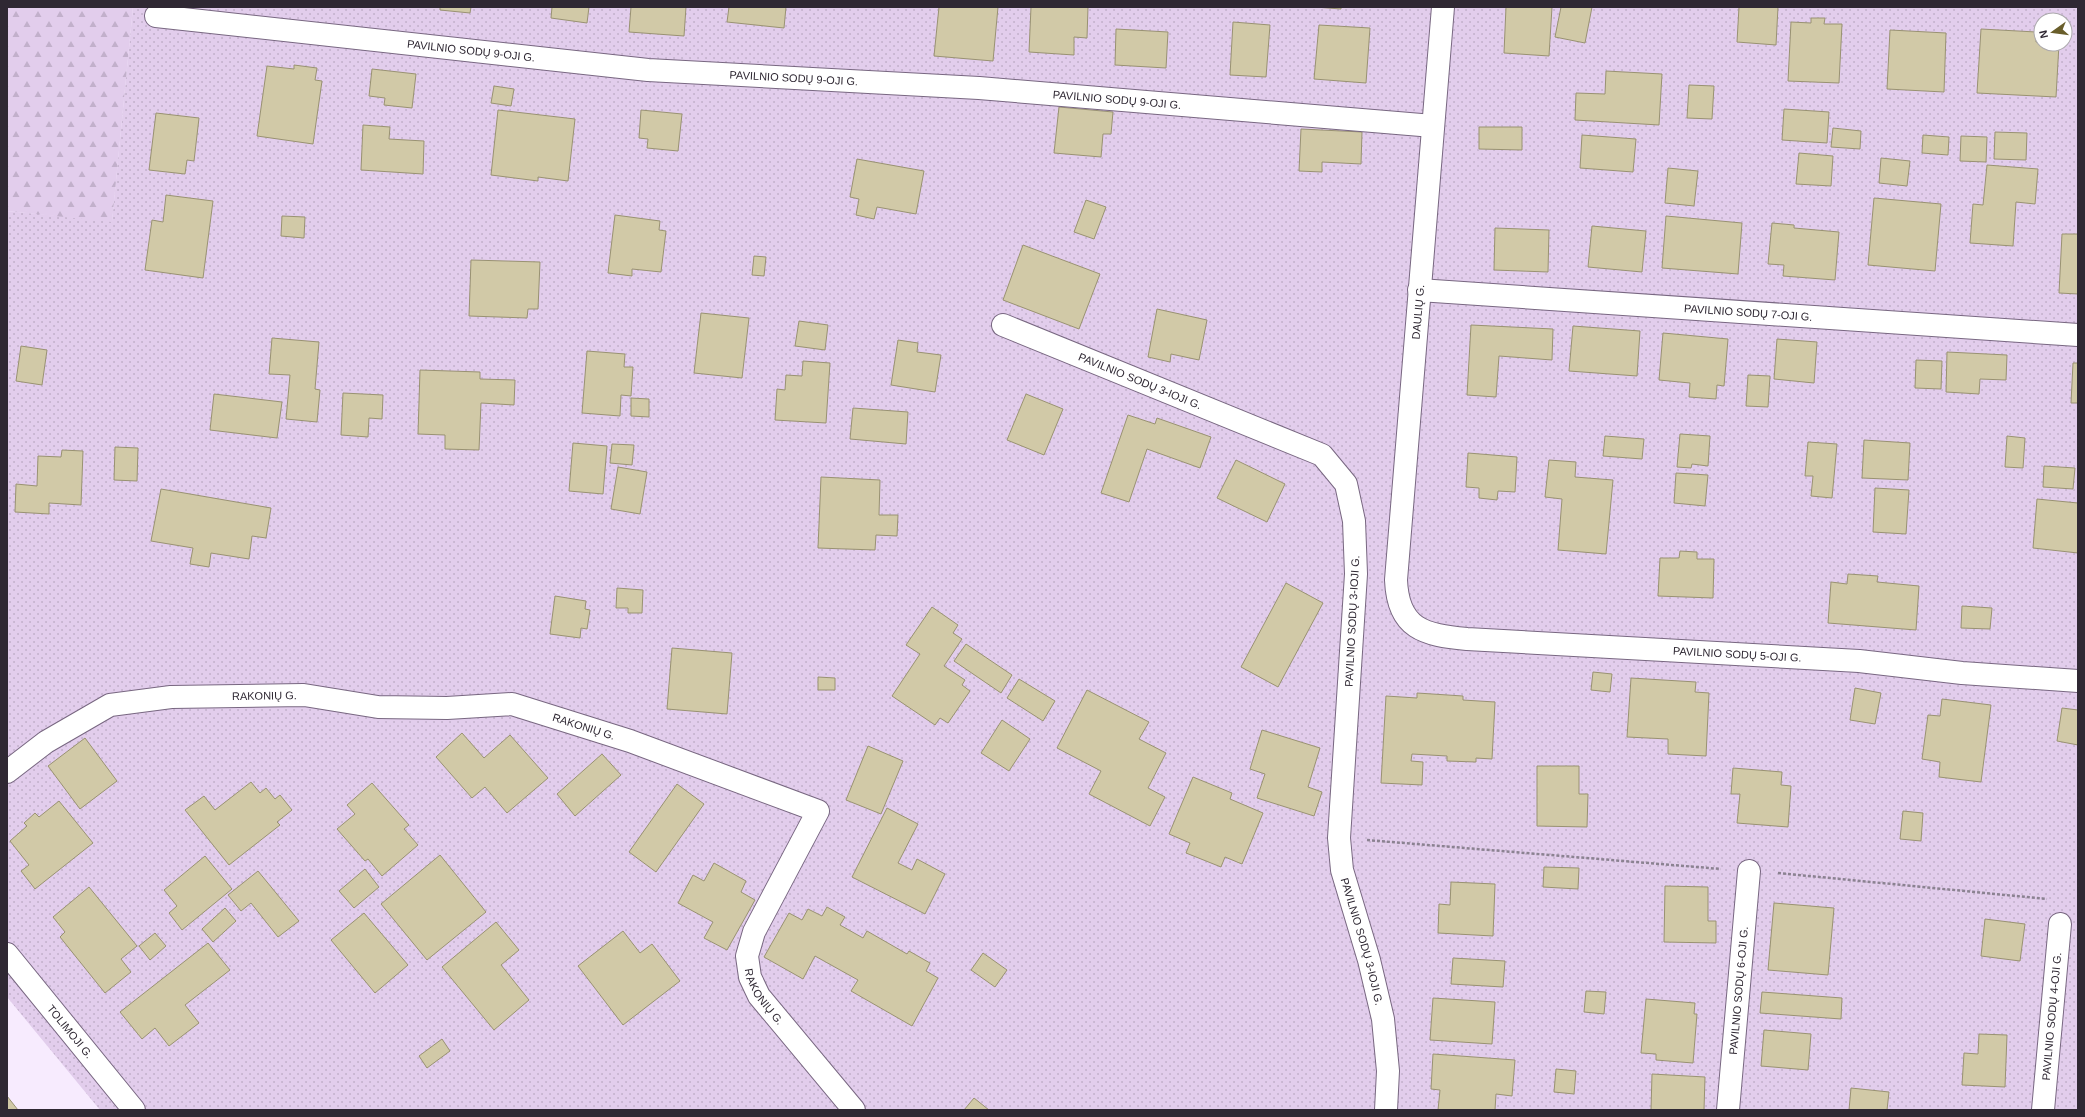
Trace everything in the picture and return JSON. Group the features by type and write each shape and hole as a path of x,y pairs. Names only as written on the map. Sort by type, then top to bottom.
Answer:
{"street":[{"name":"DAULIŲ G.","path":"1404,615 1397,598 1396,580 1443,7"},
{"name":"PAVILNIO SODŲ 9-OJI G.","path":"156,16 648,70 979,88 1433,126"},
{"name":"PAVILNIO SODŲ 7-OJI G.","path":"1420,290 2078,335"},
{"name":"PAVILNIO SODŲ 3-IOJI G.","path":"1002,325 1322,455 1346,484 1354,521 1356,574 1338,838 1342,870 1383,1019 1388,1071 1386,1110"},
{"name":"PAVILNIO SODŲ 5-OJI G.","path":"1404,615 1413,625 1425,633 1444,637 1859,661 1962,673 2078,681"},
{"name":"RAKONIŲ G.","path":"7,772 46,742 110,705 171,697 304,695 378,707 447,708 512,704 630,741 818,811 754,932 747,956 750,977 759,996 854,1110"},
{"name":"PAVILNIO SODŲ 6-OJI G.","path":"1728,1110 1749,871"},
{"name":"PAVILNIO SODŲ 4-OJI G.","path":"2043,1110 2060,924"},
{"name":"TOLIMOJI G.","path":"7,954 134,1110"}],"path":[{"path":"1338,838 1749,871 2053,899"}],"green space":[{"path":"7,7 133,7 112,222 7,211"},
{"path":"133,7 2078,7 2078,1110 100,1110 7,997 7,211 112,221"}],"building":[{"path":"440,7 471,7 470,13 440,10"},
{"path":"552,7 589,7 587,23 551,18"},
{"path":"631,7 686,7 684,36 629,32"},
{"path":"729,7 786,7 784,28 727,22"},
{"path":"939,7 998,7 993,61 934,56"},
{"path":"1031,7 1088,7 1087,38 1074,37 1074,55 1029,52"},
{"path":"1315,7 1341,7 1341,9"},
{"path":"1506,7 1552,7 1549,56 1504,53"},
{"path":"1561,7 1592,7 1585,43 1555,37"},
{"path":"1739,7 1778,7 1776,45 1737,42"},
{"path":"1811,18 1825,18 1824,24 1842,24 1839,83 1788,81 1791,22 1811,23"},
{"path":"1233,22 1270,25 1266,77 1230,75"},
{"path":"1319,25 1370,28 1366,83 1314,79"},
{"path":"1116,29 1168,32 1166,68 1115,65"},
{"path":"1981,29 2033,32 2033,52 2059,52 2056,97 1977,93"},
{"path":"1890,30 1946,33 1944,92 1887,89"},
{"path":"294,65 317,68 315,80 322,81 313,144 257,136 267,66 294,69"},
{"path":"372,69 416,74 412,108 384,105 385,98 369,96"},
{"path":"1606,71 1662,74 1659,125 1575,120 1576,93 1605,94"},
{"path":"1689,85 1714,86 1712,119 1687,118"},
{"path":"494,86 514,89 511,106 491,103"},
{"path":"1059,107 1113,112 1111,134 1103,134 1101,157 1054,153"},
{"path":"1784,109 1829,112 1827,143 1782,140"},
{"path":"498,110 575,119 568,181 538,177 538,181 491,175"},
{"path":"641,110 682,114 678,151 647,148 648,139 639,138"},
{"path":"156,113 199,118 194,161 187,160 185,174 149,170"},
{"path":"363,125 390,127 389,139 424,141 423,174 361,170"},
{"path":"1479,127 1522,127 1522,150 1479,149"},
{"path":"1833,128 1861,131 1860,149 1831,147"},
{"path":"1301,129 1362,132 1361,164 1322,162 1322,172 1299,171"},
{"path":"1995,132 2027,133 2026,160 1994,159"},
{"path":"1582,135 1636,139 1633,172 1580,168"},
{"path":"1923,135 1949,137 1948,155 1922,153"},
{"path":"1961,136 1987,137 1986,162 1960,161"},
{"path":"1799,153 1833,156 1831,186 1796,184"},
{"path":"1881,158 1910,161 1907,186 1879,183"},
{"path":"857,159 924,171 916,214 877,207 874,219 856,215 859,199 850,197"},
{"path":"1987,165 2038,169 2035,204 2016,202 2013,246 1970,243 1973,204 1983,205"},
{"path":"1668,168 1698,171 1694,206 1665,203"},
{"path":"166,195 213,201 203,278 145,270 152,220 163,222"},
{"path":"1874,198 1941,204 1935,271 1868,265"},
{"path":"1086,200 1106,207 1094,239 1074,232"},
{"path":"615,215 660,221 659,230 666,231 661,272 632,269 632,276 608,273"},
{"path":"282,216 305,217 304,238 281,236"},
{"path":"1666,216 1742,223 1738,274 1662,268"},
{"path":"1772,223 1794,225 1794,228 1839,232 1835,280 1783,276 1784,265 1768,264"},
{"path":"1592,226 1646,231 1642,272 1588,267"},
{"path":"1495,228 1549,230 1548,272 1494,270"},
{"path":"2062,234 2078,234 2078,294 2059,293"},
{"path":"1023,245 1100,274 1079,329 1003,300"},
{"path":"754,256 766,257 764,276 752,275"},
{"path":"471,260 540,262 538,309 528,309 527,318 469,316"},
{"path":"1157,309 1207,320 1199,360 1171,354 1170,362 1148,357"},
{"path":"701,313 749,318 742,378 694,373"},
{"path":"799,321 828,325 825,350 795,346"},
{"path":"1471,325 1553,329 1552,360 1499,356 1496,397 1467,395"},
{"path":"1573,326 1640,331 1637,376 1569,371"},
{"path":"1663,333 1728,339 1724,386 1717,385 1716,399 1689,397 1690,383 1659,380"},
{"path":"272,338 319,342 315,389 320,390 317,422 286,419 290,375 269,374"},
{"path":"1777,339 1817,342 1814,383 1774,379"},
{"path":"898,340 918,343 917,352 941,355 935,392 891,385"},
{"path":"21,346 47,350 42,385 16,381"},
{"path":"587,351 625,354 624,367 633,367 631,396 621,395 620,416 582,413"},
{"path":"1947,352 2007,355 2006,380 1980,379 1979,394 1946,392"},
{"path":"1916,360 1942,361 1941,389 1915,388"},
{"path":"803,361 830,363 826,423 775,420 777,389 785,390 786,375 802,376"},
{"path":"2073,363 2078,363 2078,403 2071,403"},
{"path":"420,370 480,372 480,379 515,380 514,405 481,403 479,450 445,449 445,435 418,434"},
{"path":"1748,375 1770,376 1768,407 1746,406"},
{"path":"343,393 383,395 382,419 369,418 368,437 341,435"},
{"path":"214,394 282,402 277,438 210,430"},
{"path":"1026,394 1063,409 1044,455 1007,440"},
{"path":"631,398 649,399 649,417 631,416"},
{"path":"853,408 908,412 906,444 850,439"},
{"path":"1128,415 1155,424 1157,418 1211,437 1200,468 1147,449 1129,502 1101,493"},
{"path":"1680,434 1710,436 1708,466 1692,464 1691,468 1677,467"},
{"path":"1605,436 1644,439 1642,459 1603,456"},
{"path":"2007,436 2025,438 2023,468 2005,467"},
{"path":"1864,440 1910,443 1908,480 1862,478"},
{"path":"1808,442 1837,444 1832,498 1811,496 1813,476 1805,476"},
{"path":"573,443 607,446 603,494 569,491"},
{"path":"612,444 634,445 632,465 610,463"},
{"path":"115,447 138,448 137,481 114,480"},
{"path":"62,450 83,451 81,505 49,503 49,514 15,512 16,484 37,486 38,456 61,457"},
{"path":"1468,453 1517,457 1515,492 1498,491 1497,500 1479,498 1479,488 1466,487"},
{"path":"1236,460 1285,484 1267,522 1217,498"},
{"path":"1549,460 1576,462 1575,477 1613,480 1606,554 1558,550 1562,499 1545,497"},
{"path":"2044,466 2075,468 2073,489 2043,487"},
{"path":"618,467 647,472 640,514 611,509"},
{"path":"1676,473 1708,475 1705,506 1674,503"},
{"path":"821,477 880,480 879,515 898,515 897,536 876,535 875,550 818,548"},
{"path":"1875,488 1909,490 1906,534 1873,532"},
{"path":"161,489 271,508 266,538 252,536 249,559 211,553 209,567 190,564 193,548 151,541"},
{"path":"2037,499 2078,503 2078,553 2033,548"},
{"path":"1680,551 1697,552 1697,559 1714,559 1713,598 1658,596 1660,558 1679,558"},
{"path":"1848,574 1878,576 1877,582 1919,586 1916,630 1828,623 1831,582 1847,584"},
{"path":"1286,583 1323,603 1278,687 1241,667"},
{"path":"617,588 643,590 642,613 628,613 628,608 616,608"},
{"path":"555,596 586,601 585,609 590,610 587,629 581,628 580,638 550,634"},
{"path":"1962,606 1992,608 1990,629 1961,628"},
{"path":"932,607 958,625 953,633 962,639 944,666 965,680 962,685 970,691 948,723 940,718 935,725 892,696 920,654 906,645"},
{"path":"966,644 1012,675 1001,693 954,661"},
{"path":"672,648 732,653 727,714 667,709"},
{"path":"1593,672 1612,674 1610,692 1591,690"},
{"path":"818,677 835,678 835,690 818,690"},
{"path":"1631,678 1696,682 1695,692 1709,693 1706,756 1668,754 1668,739 1627,737"},
{"path":"1019,679 1055,701 1043,721 1007,698"},
{"path":"1855,688 1881,693 1875,724 1850,720"},
{"path":"1087,690 1149,722 1139,739 1166,753 1148,788 1165,797 1150,826 1089,794 1101,771 1057,748"},
{"path":"1417,693 1463,696 1463,700 1495,702 1492,759 1476,758 1476,762 1447,761 1447,756 1412,754 1411,761 1423,762 1422,785 1381,783 1386,696 1417,698"},
{"path":"1942,699 1991,705 1981,782 1939,777 1940,762 1922,759 1928,715 1940,716"},
{"path":"2062,708 2078,710 2078,745 2057,741"},
{"path":"1002,720 1030,739 1009,771 981,753"},
{"path":"1262,730 1320,748 1308,787 1322,792 1314,816 1257,798 1265,774 1250,769"},
{"path":"462,733 484,758 510,735 548,778 507,813 485,787 472,798 436,757"},
{"path":"85,738 117,781 80,809 48,766"},
{"path":"868,746 903,761 881,814 846,800"},
{"path":"602,754 621,775 575,816 557,794"},
{"path":"1537,766 1579,766 1579,794 1588,794 1587,827 1537,826"},
{"path":"1733,768 1782,772 1781,785 1791,786 1788,827 1737,823 1740,794 1731,794"},
{"path":"1193,777 1232,793 1230,799 1263,813 1242,864 1225,857 1221,867 1186,853 1190,843 1169,834"},
{"path":"251,782 260,793 266,788 275,799 280,795 292,810 277,822 280,825 229,865 185,810 204,796 215,810"},
{"path":"372,783 409,825 404,829 418,845 382,876 368,859 365,861 337,829 355,814 347,805"},
{"path":"677,784 704,804 656,872 629,852"},
{"path":"59,801 93,843 35,889 21,871 29,865 10,841 27,826 24,823 35,813 39,817"},
{"path":"887,808 918,824 898,863 912,870 917,859 945,874 925,914 852,877"},
{"path":"1903,811 1923,813 1921,841 1900,839"},
{"path":"440,855 486,912 427,960 381,904"},
{"path":"205,856 232,889 182,930 169,913 177,906 164,890"},
{"path":"714,863 746,881 741,892 755,900 727,950 704,938 713,922 678,903 693,875 704,881"},
{"path":"1544,867 1579,868 1578,889 1543,887"},
{"path":"365,869 379,887 354,908 339,891"},
{"path":"258,871 299,921 278,937 251,903 241,911 228,895"},
{"path":"1451,882 1495,884 1493,936 1438,933 1439,904 1450,905"},
{"path":"1665,886 1708,887 1708,921 1716,921 1716,943 1664,942"},
{"path":"89,887 137,946 121,959 131,972 105,993 60,937 65,932 53,917"},
{"path":"1774,903 1834,908 1828,975 1768,970"},
{"path":"827,907 845,917 840,925 863,938 867,931 907,954 909,951 930,963 926,971 938,978 912,1026 851,991 858,980 815,956 803,979 764,957 789,913 802,920 808,909 822,916"},
{"path":"225,908 236,921 213,942 202,929"},
{"path":"364,913 408,965 375,993 331,940"},
{"path":"1985,919 2025,924 2020,961 1981,956"},
{"path":"496,922 519,950 501,965 529,1000 494,1030 442,967"},
{"path":"623,931 640,953 652,944 680,981 623,1025 578,966"},
{"path":"155,933 166,946 150,960 139,946"},
{"path":"208,943 230,970 185,1005 199,1023 169,1046 155,1028 142,1039 120,1012"},
{"path":"983,953 1007,970 995,987 971,970"},
{"path":"1453,958 1505,961 1503,987 1451,984"},
{"path":"1586,991 1606,992 1604,1014 1584,1012"},
{"path":"1762,992 1842,998 1841,1019 1760,1013"},
{"path":"1433,998 1495,1002 1492,1044 1430,1040"},
{"path":"1646,999 1695,1003 1694,1014 1697,1014 1693,1063 1656,1060 1656,1054 1641,1053"},
{"path":"1764,1030 1811,1034 1808,1070 1761,1066"},
{"path":"1979,1034 2007,1035 2005,1087 1962,1085 1964,1053 1978,1054"},
{"path":"442,1039 450,1051 427,1068 419,1056"},
{"path":"1433,1054 1515,1060 1512,1096 1496,1094 1495,1110 1438,1110 1440,1090 1431,1089"},
{"path":"1556,1069 1576,1071 1574,1094 1554,1092"},
{"path":"1652,1074 1705,1077 1704,1110 1651,1110"},
{"path":"1851,1088 1889,1092 1887,1110 1849,1110"},
{"path":"7,1096 18,1110 7,1110"},
{"path":"974,1098 989,1110 964,1110"}]}
